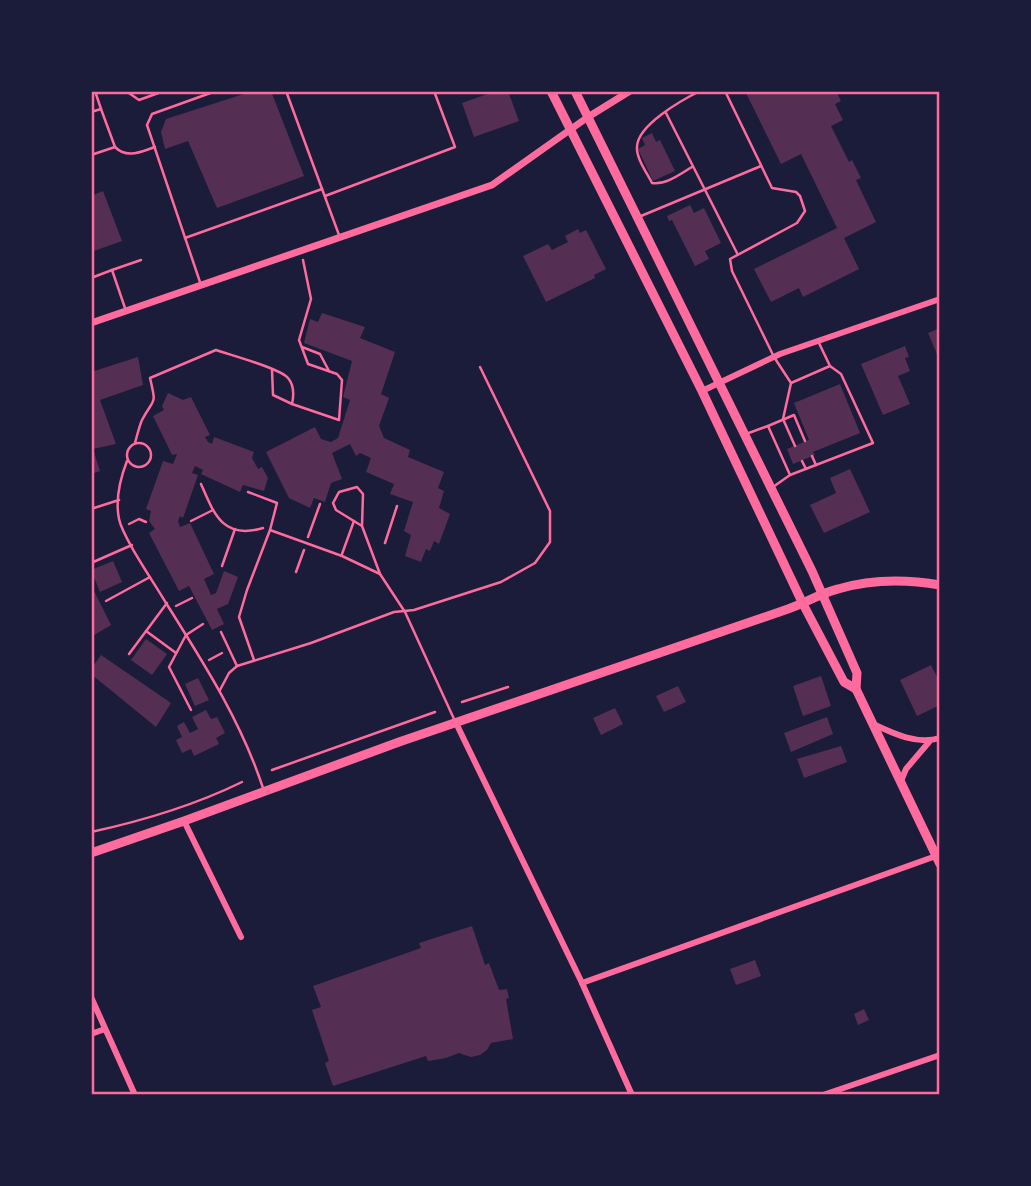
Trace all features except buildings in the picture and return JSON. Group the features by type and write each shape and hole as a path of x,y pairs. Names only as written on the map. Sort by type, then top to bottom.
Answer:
{"main road":[{"path":"551,91 702,391 803,604 844,682 856,689"},
{"path":"575,91 822,596 857,673 856,689 938,860"},
{"path":"91,852 803,604 836,589 874,581 911,580 940,585"}],"street":[{"path":"91,323 492,185 588,117 631,91"},
{"path":"702,391 774,357 940,299"},
{"path":"456,723 582,983 632,1095"},
{"path":"873,724 903,737 929,742"},
{"path":"901,781 910,763 929,742 940,738"},
{"path":"184,821 241,937"},
{"path":"582,983 938,860"},
{"path":"91,997 135,1095"},
{"path":"91,1034 105,1029"},
{"path":"823,1095 940,1055"}],"lane":[{"path":"95,91 115,147 129,155 155,147"},
{"path":"126,91 139,100 164,91"},
{"path":"201,286 148,125 152,114 216,91"},
{"path":"286,91 341,238"},
{"path":"325,196 455,147 434,91"},
{"path":"692,167 660,184 652,183 636,145 641,133 675,103 700,91"},
{"path":"725,91 772,188 796,192 803,203 804,211 797,223 730,259 732,271 774,357 791,383 783,419 795,446"},
{"path":"91,112 101,109"},
{"path":"666,113 738,254"},
{"path":"91,155 115,147"},
{"path":"638,218 761,166"},
{"path":"185,238 322,189"},
{"path":"91,278 141,260"},
{"path":"111,270 126,311"},
{"path":"770,489 790,475 873,443 841,374 830,366 818,341"},
{"path":"791,383 830,366"},
{"path":"220,690 229,673 237,666 311,643 394,612 405,612 500,582 535,563 550,542 550,512 480,367"},
{"path":"745,435 794,415 805,441"},
{"path":"768,426 790,475"},
{"path":"127,461 138,468 149,463 151,451 145,444 135,443 127,449 127,461 119,482 119,520 150,577 220,690 264,791"},
{"path":"812,456 816,465"},
{"path":"802,461 806,469"},
{"path":"362,526 336,510 333,503 339,492 357,487 363,494 362,526 380,574 405,612 456,723"},
{"path":"248,492 277,503 240,617 254,660"},
{"path":"91,509 119,500"},
{"path":"342,556 354,521"},
{"path":"270,530 342,556 380,574"},
{"path":"91,563 132,545"},
{"path":"106,601 150,577"},
{"path":"130,654 167,603"},
{"path":"191,710 169,667 186,635 203,624"},
{"path":"146,631 176,653"},
{"path":"220,632 237,666"}],"path":[{"path":"272,369 273,395 339,419 342,380 337,374 308,365 299,340 312,299 301,251"},
{"path":"302,347 320,354 329,371"},
{"path":"135,443 142,421 154,404 150,378 216,350 272,369 288,378 294,394 292,404"},
{"path":"201,484 222,524 235,529 252,531 263,527 270,530"},
{"path":"385,543 397,506"},
{"path":"191,521 213,510"},
{"path":"122,526 139,519 146,522"},
{"path":"222,566 235,529"},
{"path":"170,609 192,598"},
{"path":"204,664 229,649"},
{"path":"462,702 508,687"},
{"path":"272,770 435,712"},
{"path":"91,832 130,824 242,782"}]}
